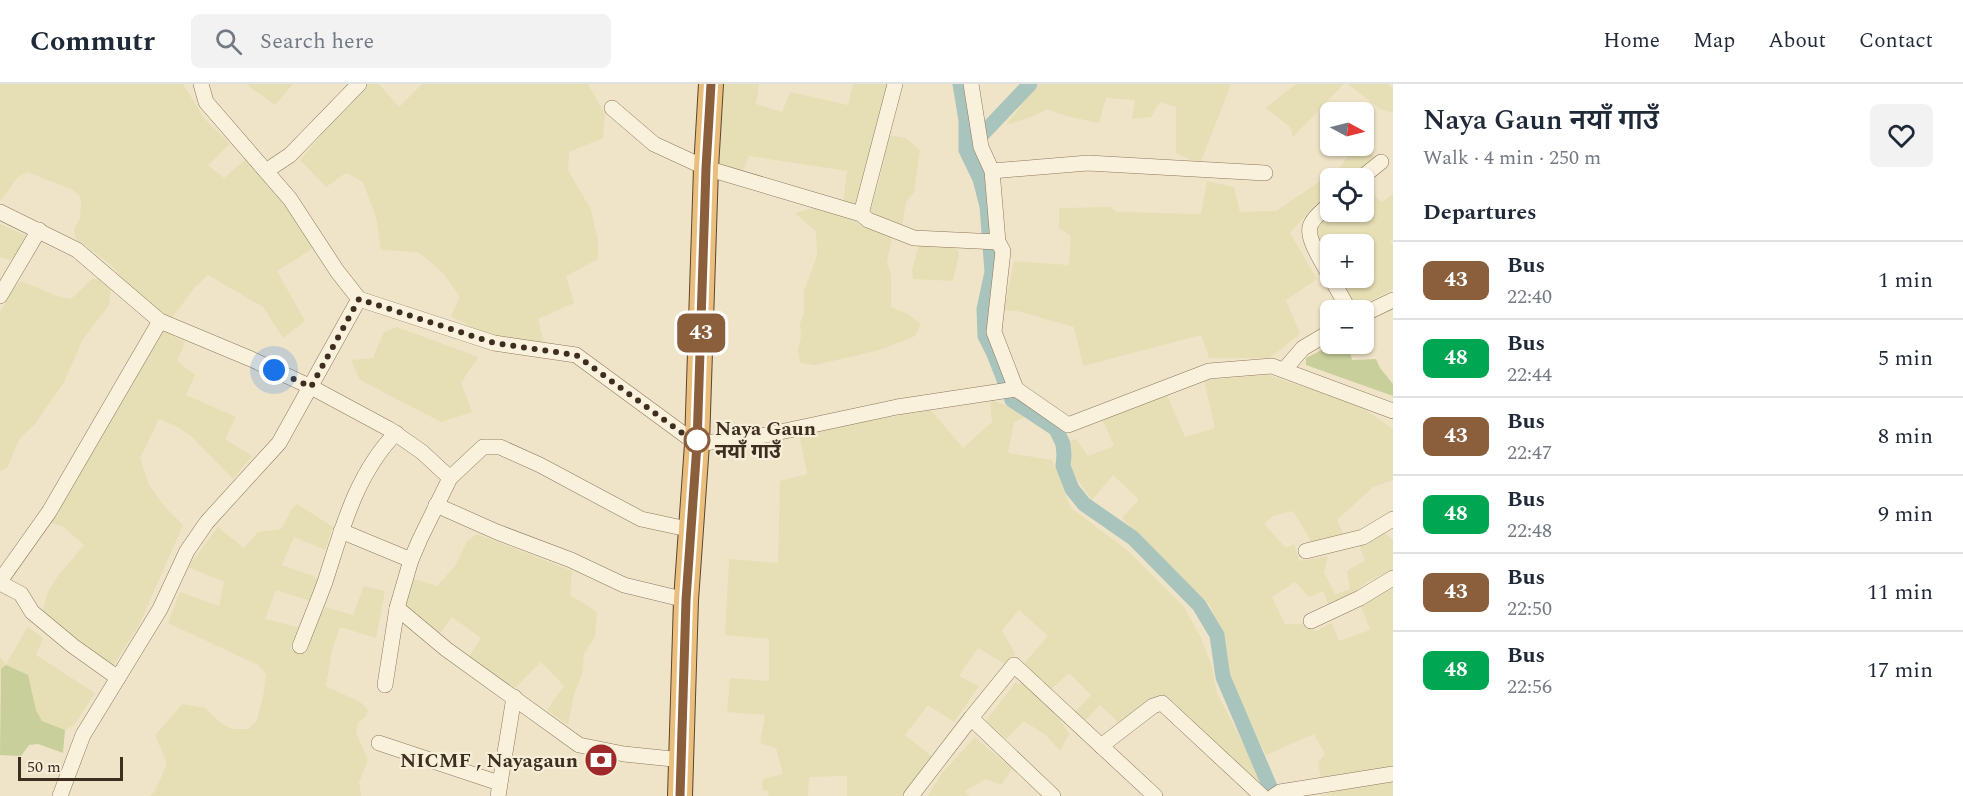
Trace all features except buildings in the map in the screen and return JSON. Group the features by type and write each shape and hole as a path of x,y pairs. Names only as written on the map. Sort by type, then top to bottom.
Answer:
{"highway":[{"path":"680,796 686,600 697,444 711,84"}],"street":[{"path":"201,84 206,102 290,199 337,271 359,299 494,343 576,355 697,444 766,435 897,407 1015,389"},
{"path":"266,171 290,155 359,84"},
{"path":"861,214 895,84"},
{"path":"971,84 981,147 992,171 998,242 1003,251 994,332 1015,389 1068,424 1209,370 1272,366 1393,411"},
{"path":"612,108 654,144 706,168 861,214 868,220 914,238 998,242"},
{"path":"1374,168 1381,162"},
{"path":"992,171 1088,163 1265,173"},
{"path":"0,212 77,250 160,321 311,387 396,433 422,452 450,478"},
{"path":"1320,212 1310,225 1309,232 1320,257"},
{"path":"0,296 39,230"},
{"path":"60,796 83,735 160,609 187,551 207,522 279,443 359,299"},
{"path":"1374,309 1393,300"},
{"path":"118,678 73,646 32,612 21,594 0,582 49,512 160,321"},
{"path":"1284,370 1303,348 1320,338"},
{"path":"300,646 355,493 382,447 396,433"},
{"path":"386,685 398,608 411,560 450,478 483,447 500,447 584,487 641,519 692,530"},
{"path":"436,505 497,532 571,560 624,585 686,600"},
{"path":"1306,551 1363,537 1393,519"},
{"path":"341,531 411,560"},
{"path":"1311,621 1360,598 1393,578"},
{"path":"398,608 446,649 579,745 624,754 682,760"},
{"path":"911,796 1014,665 1155,796"},
{"path":"379,743 498,790 514,697"},
{"path":"1101,746 1153,706 1162,703 1262,796"},
{"path":"971,718 1053,796"},
{"path":"1277,794 1393,774"}],"shaded area":[{"path":"0,84 183,84 204,118 230,144 208,165 224,178 246,159 294,214 315,247 277,271 305,321 283,338 263,307 208,275 194,288 170,321 143,302 110,264 76,239 74,229 80,218 81,203 79,195 71,189 27,172 17,178 0,201"},
{"path":"246,84 293,84 275,105"},
{"path":"365,84 379,84 399,107 422,84 588,84 605,114 603,138 569,152 568,170 591,210 598,241 598,259 566,276 574,303 538,319 544,343 496,340 451,316 460,297 443,273 418,252 381,250 376,217 363,182 346,173 326,187 300,160"},
{"path":"724,84 759,84 756,104 782,112 790,92 848,105 853,84 890,84 858,207 843,203 847,171 749,156 743,170 717,167 718,110"},
{"path":"1038,84 1231,84 1200,164 1176,153 1176,107 1160,102 1151,117 1132,119 1135,100 1106,98 1099,123 1066,116 1048,109 1006,125"},
{"path":"1296,84 1344,84 1327,102 1320,102 1320,109 1293,137 1290,127 1265,108"},
{"path":"1348,84 1387,84 1393,88 1393,113 1380,109 1374,102"},
{"path":"888,135 906,138 920,150 914,192 906,202 902,226 870,213 881,174"},
{"path":"1347,156 1374,157 1361,168 1341,167"},
{"path":"1207,181 1234,187 1240,212 1276,211 1320,181 1320,203 1290,233 1317,279 1286,300 1300,334 1270,358 1209,358 1201,335 1083,366 1074,327 1017,311 1004,310 1014,261 1069,265 1071,236 1059,228 1059,208 1110,207 1117,212 1201,214"},
{"path":"1393,194 1393,239 1390,241 1393,246 1393,289 1373,300 1348,300 1341,288 1374,288 1374,234 1320,234 1320,244 1313,226 1320,221 1374,222 1374,196 1382,202"},
{"path":"817,207 892,237 887,262 891,275 891,307 906,313 921,324 915,336 883,349 855,356 815,365 800,363 798,350 801,336 800,324 804,313 804,291 817,256 816,231 795,213"},
{"path":"0,224 27,236 20,253 10,260 0,257"},
{"path":"919,244 955,245 959,254 953,281 913,279 912,270"},
{"path":"92,279 100,279 111,289 109,305 83,339 64,382 35,424 20,438 7,468 0,471 0,312 14,288 22,281 57,296 71,299"},
{"path":"397,327 478,357 461,383 472,412 441,422 360,380 351,360 373,358 384,332"},
{"path":"159,329 185,342 177,361 195,375 186,395 236,417 225,439 252,456 233,479 191,436 159,419 140,458 149,485 165,507 183,525 139,625 113,666 79,643 42,613 48,592 57,577 84,545 62,526 48,522"},
{"path":"1268,375 1359,405 1393,429 1393,480 1373,487 1337,520 1343,533 1312,543 1293,511 1273,516 1264,524 1286,548 1294,544 1300,561 1328,556 1324,572 1335,594 1350,589 1347,571 1365,560 1358,543 1383,532 1393,540 1393,569 1329,606 1323,591 1309,597 1295,582 1272,597 1285,624 1302,624 1316,631 1332,623 1339,641 1370,630 1361,606 1393,588 1393,768 1321,780 1318,762 1325,754 1314,734 1266,755 1232,684 1225,636 1209,604 1122,518 1139,500 1113,475 1092,500 1071,471 1071,440 1076,439 1088,456 1114,446 1102,419 1166,393 1185,437 1215,428 1204,380"},
{"path":"990,399 1030,415 1014,422 1008,453 1052,460 1071,508 1127,550 1184,607 1201,638 1212,667 1217,693 1268,792 1263,795 1164,700 1120,724 1100,705 1083,723 1073,714 1091,695 1069,673 1049,691 1021,667 1048,636 1019,610 1002,630 1015,654 1005,664 978,648 959,676 979,686 954,722 928,705 905,735 934,758 902,796 847,796 847,776 809,777 808,796 768,796 769,791 762,790 763,779 783,774 776,748 760,743 765,715 727,712 730,678 769,681 769,639 725,635 729,559 778,563 780,481 807,474 799,433 931,410 963,448 992,422"},
{"path":"297,504 333,527 325,550 294,537 282,565 318,578 310,601 276,590 265,619 298,627 290,650 303,651 325,607 353,615 364,586 385,591 376,638 340,627 332,650 326,686 360,702 368,710 366,716 358,723 356,733 368,760 359,782 361,796 150,796 155,791 166,766 166,760 156,738 157,733 182,704 205,708 222,724 233,729 249,729 257,720 263,697 266,674 258,665 168,623 180,592 219,606 224,582 188,567 218,527 244,548 258,532 281,529"},
{"path":"477,534 572,571 570,595 597,612 595,637 584,654 582,674 574,694 568,725 547,710 564,686 541,662 513,690 467,660 481,638 452,617 437,637 403,606 414,579 437,586 455,566 467,541"},
{"path":"28,627 43,638 36,655 95,693 74,725 65,730 42,721 36,710 28,675 1,669 0,691 0,657 6,664"},
{"path":"1015,683 1027,685 1043,703 1054,710 1069,734 1060,751 1046,735 1024,721 1006,739 986,721"},
{"path":"975,737 1012,769 1001,785 986,779 965,791 969,796 928,796 942,773"},
{"path":"1393,780 1393,796 1320,796 1341,790"}],"green space":[{"path":"1320,351 1320,354 1350,354 1352,360 1376,359 1393,384 1393,396 1306,365 1306,358"},
{"path":"6,665 28,675 36,710 42,721 65,730 63,753 38,744 29,745 21,756 0,755 1,669"}],"waterway":[{"path":"960,84 966,120 966,150 980,179 987,206 992,272 984,309 985,336 1012,400 1056,429 1063,444 1063,466 1072,489 1084,504 1133,538 1199,605 1217,635 1223,677 1270,787 1276,796"},
{"path":"973,144 1030,84"}],"bus line":[{"name":"43","path":"680,796 686,600 697,444 711,84"}],"place":[{"name":"Naya Gaun नयाँ गाउँ","path":"697,440"},
{"name":"NICMF , Nayagaun","path":"601,760"}],"route":[{"path":"274,370 311,387 359,299 494,343 576,355 697,444 697,440"}]}
